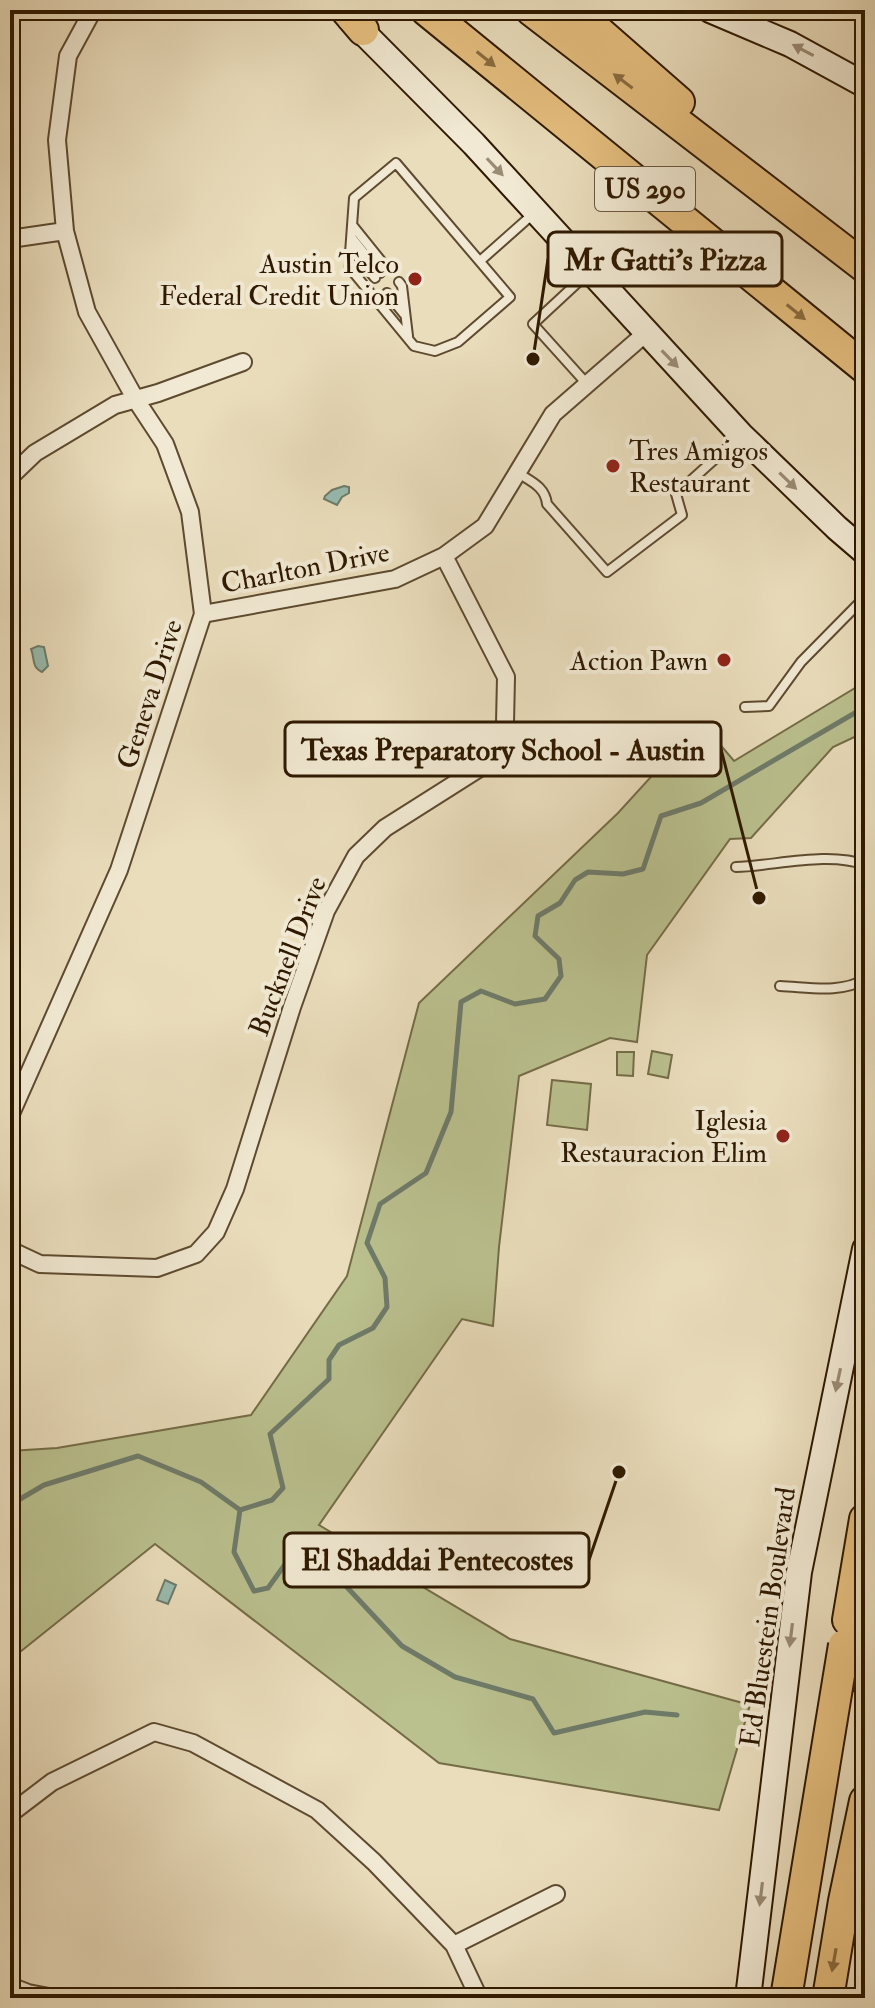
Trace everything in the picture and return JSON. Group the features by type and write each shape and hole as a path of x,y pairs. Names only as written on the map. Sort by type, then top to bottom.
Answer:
{"highway":[{"name":"US 290","path":"426,10 865,368"},
{"name":"US 290","path":"531,10 865,267"},
{"path":"574,10 742,158 796,214"},
{"path":"786,1998 865,1519"},
{"path":"772,1998 865,1597"},
{"path":"828,1998 865,1801"}],"main road":[{"path":"339,10 354,20 536,212 741,435 865,552"},
{"path":"710,10 790,44 860,80"},
{"path":"837,528 865,538"},
{"path":"837,528 865,573"},
{"name":"Ed Bluestein Boulevard","path":"748,1998 799,1572 865,1249"}],"street":[{"name":"Geneva Drive","path":"10,1116 119,870 203,614 190,512 165,444 136,400 87,312 65,231 57,140 68,56 93,10"},
{"path":"10,239 65,231"},
{"name":"Charlton Drive","path":"203,614 395,579 444,556 485,526 553,414 646,333"},
{"path":"10,477 35,453 115,405 243,362"},
{"name":"Bucknell Drive","path":"10,1250 40,1264 157,1268 196,1254 216,1232 235,1189 292,1007 326,911 356,856 385,828 486,764 505,723 506,677 444,556"},
{"path":"10,1814 52,1782 154,1732 193,1743 317,1810 374,1862 454,1945 479,1998"},
{"path":"454,1945 556,1894"},
{"path":"10,1986 54,1998"}],"lane":[{"path":"396,163 480,261 510,297 458,342 435,351 414,346 349,267 354,198 396,163"},
{"path":"480,261 536,212"},
{"path":"352,225 380,273"},
{"path":"351,238 380,273"},
{"path":"351,249 380,273"},
{"path":"587,384 533,324 589,271"},
{"path":"405,315 393,287 402,286 408,339"},
{"path":"518,473 539,486 547,504 607,572 682,515 676,494 741,435"},
{"path":"745,707 769,706 801,662 865,597"},
{"path":"736,867 851,859 865,865"},
{"path":"780,986 839,988 865,979"}],"green space":[{"path":"865,682 865,732 833,747 751,838 730,839 647,955 637,1042 610,1038 519,1076 493,1326 462,1319 319,1525 510,1639 750,1705 719,1810 439,1763 155,1544 10,1660 10,1451 57,1448 251,1415 347,1276 419,1003 618,813 701,722 734,761"},
{"path":"652,1051 672,1055 668,1078 648,1074"},
{"path":"617,1052 634,1052 633,1076 617,1075"},
{"path":"552,1080 591,1084 587,1130 547,1125"}],"water":[{"path":"349,487 349,493 337,505 324,499 332,490"},
{"path":"44,647 48,666 42,672 35,665 31,649"},
{"path":"165,1580 176,1585 168,1604 157,1600"}],"waterway":[{"path":"240,1510 272,1500 283,1488 270,1434 329,1379 329,1360 339,1345 373,1328 387,1307 385,1278 367,1243 380,1204 426,1173 451,1112 461,1002 481,991 515,1004 545,999 561,976 559,959 535,936 538,916 560,903 575,880 588,872 623,874 643,869 661,816 701,803 865,707"},
{"path":"10,1505 44,1485 138,1456 201,1482 240,1510 234,1552 254,1591 268,1588 291,1556 329,1568 402,1646 455,1677 533,1699 554,1733 645,1712 677,1715"}],"place":[{"name":"Austin Telco Federal Credit Union","path":"415,279"},
{"name":"Mr Gatti's Pizza","path":"533,359"},
{"name":"Tres Amigos Restaurant","path":"613,466"},
{"name":"Action Pawn","path":"724,660"},
{"name":"Texas Preparatory School - Austin","path":"759,898"},
{"name":"Iglesia Restauracion Elim","path":"783,1136"},
{"name":"El Shaddai Pentecostes","path":"619,1472"}]}
